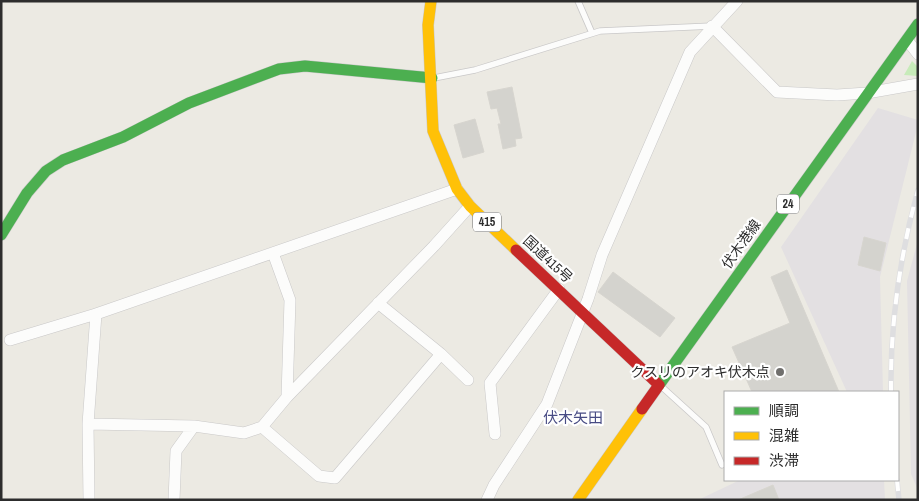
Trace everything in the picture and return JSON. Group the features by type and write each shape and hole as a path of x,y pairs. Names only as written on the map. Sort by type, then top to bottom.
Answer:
{"main road":[{"name":"国道415号","path":"431,1 428,25 433,131 457,189 470,206 660,385"},
{"name":"伏木港線","path":"660,385 918,24"},
{"path":"1,235 27,193 46,171 63,160 123,136 189,103 279,68 305,66 432,78"},
{"path":"578,500 660,385"}],"street":[{"path":"487,500 494,485 547,404 583,312 602,255 690,52 737,1"},
{"path":"712,26 777,92 837,95 867,93 918,84"},
{"path":"907,40 918,54"},
{"path":"10,340 96,314 457,189"},
{"path":"88,424 194,426 244,433 262,427 287,396 434,246 470,206"},
{"path":"273,253 290,300 287,396"},
{"path":"495,434 490,383 559,289"},
{"path":"378,304 441,354 468,380"},
{"path":"89,500 88,424 96,314"},
{"path":"262,427 319,476 335,478 441,354"},
{"path":"174,500 176,451 194,426"}],"lane":[{"path":"578,1 592,33"},
{"path":"432,78 475,70 600,31 712,26"},
{"path":"660,385 706,427 722,465"}],"shaded area":[{"path":"878,108 918,120 880,277 883,391 847,391 781,247"},
{"path":"918,240 918,490 911,474 907,281"},
{"path":"738,481 884,481 885,500 698,500"}],"green space":[{"path":"912,61 918,67 918,76 904,75"}],"building":[{"path":"512,87 522,138 515,139 516,146 503,149 498,124 501,124 497,108 491,109 487,92"},
{"path":"475,119 484,152 463,158 454,125"},
{"path":"864,237 886,243 880,271 858,265"},
{"path":"787,270 839,391 752,391 732,347 790,323 771,277"},
{"path":"613,272 675,318 660,337 598,292"},
{"path":"773,485 779,500 738,500"}],"railway":[{"path":"891,391 892,341 897,290 918,190"},
{"path":"897,481 899,500"}],"traffic: fast":[{"path":"659,385 918,24"},
{"path":"1,235 27,193 46,171 63,160 123,137 189,103 279,69 305,66 432,78"}],"traffic: slow":[{"path":"431,1 428,25 433,131 457,189 470,206 516,250"},
{"path":"578,500 642,409"}],"traffic: jam":[{"path":"516,250 659,385 642,409"}],"place":[{"name":"クスリのアオキ伏木点","path":"780,372"}],"district":[{"name":"伏木矢田","path":"573,417"}]}
